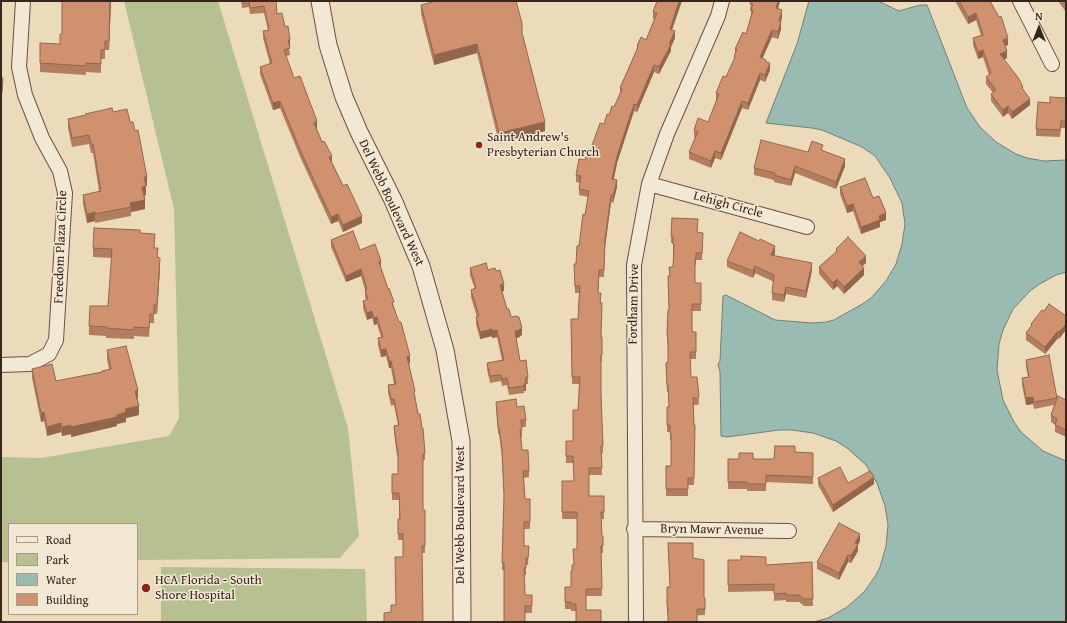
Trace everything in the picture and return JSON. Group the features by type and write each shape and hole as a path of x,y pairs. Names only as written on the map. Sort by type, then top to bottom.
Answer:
{"street":[{"name":"Freedom Plaza Circle","path":"1,365 30,364 49,354 56,340 65,193 60,171 39,131 25,95 19,67 24,1"},
{"name":"Del Webb Boulevard West","path":"320,1 328,45 344,97 358,132 393,200 422,266 445,350 461,442 462,622"},
{"name":"Fordham Drive","path":"636,622 634,529 634,265 649,184 666,134 718,16 722,1"},
{"path":"1020,1 1052,64"},
{"name":"Lehigh Circle","path":"649,184 806,226"},
{"name":"Bryn Mawr Avenue","path":"634,529 789,531"}],"green space":[{"path":"124,1 218,1 348,428 359,536 340,558 138,560 138,523 8,523 8,562 1,562 1,457 41,458 169,436 179,418 174,209"},
{"path":"161,567 365,569 367,622 161,622"}],"water":[{"path":"809,1 878,1 899,11 920,5 927,5 967,108 980,127 996,142 1016,154 1027,158 1044,161 1066,160 1066,272 1056,275 1038,285 1030,291 1013,309 1003,330 999,344 997,370 1003,400 1021,432 1043,451 1066,461 1066,622 814,622 828,618 847,607 864,592 880,567 886,546 888,525 885,506 877,483 866,465 847,448 836,441 813,433 779,430 727,437 721,436 720,372 718,364 720,361 723,296 726,295 775,320 812,323 834,320 871,298 886,281 896,264 902,244 905,224 902,203 890,178 875,156 862,147 822,130 766,123 797,44"}],"building":[{"path":"62,1 110,1 109,41 105,41 105,50 101,50 101,64 86,63 86,66 40,63 40,43 60,44 60,34 62,34"},
{"path":"249,1 276,1 277,14 282,13 285,27 288,26 290,40 288,40 290,48 284,50 294,78 300,76 317,121 314,123 322,142 324,141 332,156 329,157 343,186 347,184 362,216 343,225 338,214 331,217 301,152 280,101 273,103 260,67 272,63 263,31 269,30 264,6 250,8"},
{"path":"436,1 516,1 522,23 522,33 545,122 499,133 477,44 434,55 421,5"},
{"path":"657,1 679,1 670,29 675,31 669,44 671,44 659,67 654,65 637,105 634,104 617,156 612,179 617,180 613,196 611,195 605,240 604,270 599,270 598,293 601,293 600,303 602,303 601,394 603,446 601,446 602,468 589,468 589,496 604,496 604,512 601,512 603,536 603,546 601,546 602,589 586,589 586,610 601,610 601,622 576,622 576,604 565,602 565,587 571,587 571,571 572,565 574,565 573,549 577,549 577,512 562,512 562,481 574,481 573,456 566,456 566,441 573,441 573,410 578,410 580,377 572,377 571,319 578,319 580,286 575,286 574,264 576,264 577,246 579,246 583,214 585,215 589,191 579,189 581,176 576,175 579,159 585,160 587,150 590,151 600,123 604,124 607,114 609,115 612,106 614,107 622,89 620,88 641,37 646,40 657,13 653,12"},
{"path":"751,1 778,1 776,8 782,10 779,21 781,22 778,32 772,30 760,57 766,60 766,62 770,63 765,75 760,73 748,103 742,101 721,153 715,151 711,161 689,152 698,132 694,130 698,118 708,122 719,94 716,93 723,76 726,77 735,57 737,49 735,49 743,32 746,34 753,10 751,10 753,4 750,4"},
{"path":"959,1 990,1 999,17 1001,16 1008,38 1003,40 1007,51 1000,54 1019,79 1023,87 1022,88 1030,99 1012,112 1008,106 1003,110 991,94 996,90 986,77 991,73 983,50 978,52 973,38 983,35 976,13 968,17"},
{"path":"1,78 3,78 1,99"},
{"path":"1050,97 1066,98 1066,121 1061,121 1060,130 1036,129 1038,102 1050,103"},
{"path":"112,108 113,112 127,109 130,122 133,122 135,131 138,130 147,177 144,177 146,186 142,187 145,200 130,203 131,207 95,214 95,212 87,214 83,195 101,191 93,144 91,144 89,135 72,138 68,119"},
{"path":"761,140 808,152 812,141 823,145 821,150 845,159 836,182 795,166 791,180 774,175 775,173 754,168"},
{"path":"865,178 873,198 879,196 886,213 879,216 880,220 861,227 853,204 847,206 840,187"},
{"path":"672,218 698,219 697,232 703,233 702,253 696,253 695,258 695,283 701,283 701,304 692,304 692,332 696,332 696,352 690,352 691,377 697,377 699,396 698,398 693,398 695,425 694,478 688,478 688,489 666,489 666,466 671,466 671,433 670,425 667,425 667,407 669,407 666,363 668,362 668,276 670,276 669,267 673,267 674,244 673,236 671,236"},
{"path":"94,228 140,230 140,233 155,234 154,248 158,248 157,257 160,258 157,305 154,305 154,314 150,314 149,328 134,327 134,330 89,326 90,306 108,306 112,249 93,248"},
{"path":"353,231 360,250 375,244 381,261 379,262 394,302 392,303 399,322 401,322 410,356 407,357 415,391 418,414 420,414 423,428 425,453 423,454 423,510 425,510 425,546 422,546 423,622 384,622 384,613 391,612 391,605 396,605 395,557 403,557 403,534 398,534 398,519 400,519 399,493 392,493 392,474 398,474 398,449 394,426 399,425 394,399 391,399 388,385 396,384 391,361 389,361 386,349 381,350 378,338 383,337 377,317 374,318 372,311 367,313 363,301 368,299 365,290 367,289 361,269 346,276 331,240"},
{"path":"740,232 759,241 760,239 775,246 771,255 812,263 806,291 786,287 784,295 772,293 774,275 755,266 753,271 727,261"},
{"path":"848,237 866,256 859,262 864,268 844,287 837,279 833,283 819,267 837,251 836,249"},
{"path":"486,263 488,270 495,268 496,271 500,270 504,284 500,285 507,309 509,309 511,317 519,317 522,328 515,331 520,361 526,360 528,377 525,378 526,384 524,384 524,386 509,388 507,378 502,379 501,375 490,376 487,363 504,360 497,330 492,331 492,329 480,332 476,317 479,316 471,290 476,288 470,268"},
{"path":"1049,304 1066,316 1066,324 1045,347 1026,333 1042,310 1044,311"},
{"path":"126,346 138,390 135,391 139,406 125,409 126,412 117,415 117,417 71,427 71,425 62,427 61,423 47,427 44,412 41,413 32,369 52,364 56,381 102,372 111,369 107,350"},
{"path":"1049,355 1057,398 1034,402 1033,397 1026,398 1022,378 1029,377 1026,360"},
{"path":"1058,396 1066,400 1066,430 1055,425 1057,419 1051,415"},
{"path":"516,399 517,407 524,406 526,420 521,420 522,430 520,430 522,450 528,450 529,471 523,471 525,499 530,499 530,522 524,522 524,546 529,546 528,558 526,558 526,568 524,568 525,595 532,595 532,606 525,606 525,622 504,622 504,563 502,563 504,495 502,450 496,402"},
{"path":"775,446 795,446 795,452 813,453 813,477 766,475 766,484 728,482 728,459 739,459 739,453 753,453 753,459 774,459"},
{"path":"840,467 848,483 870,471 874,477 833,505 818,478"},
{"path":"839,523 860,534 855,543 858,544 851,556 848,555 839,573 817,562"},
{"path":"668,543 693,543 693,558 704,560 705,609 697,609 697,622 668,622 667,587 670,587"},
{"path":"741,556 766,557 766,565 812,562 813,599 804,599 799,595 786,595 786,593 774,594 774,584 728,585 728,560 741,560"}],"place":[{"name":"Saint Andrew's Presbyterian Church","path":"479,145"},
{"name":"HCA Florida - South Shore Hospital","path":"146,588"}]}
